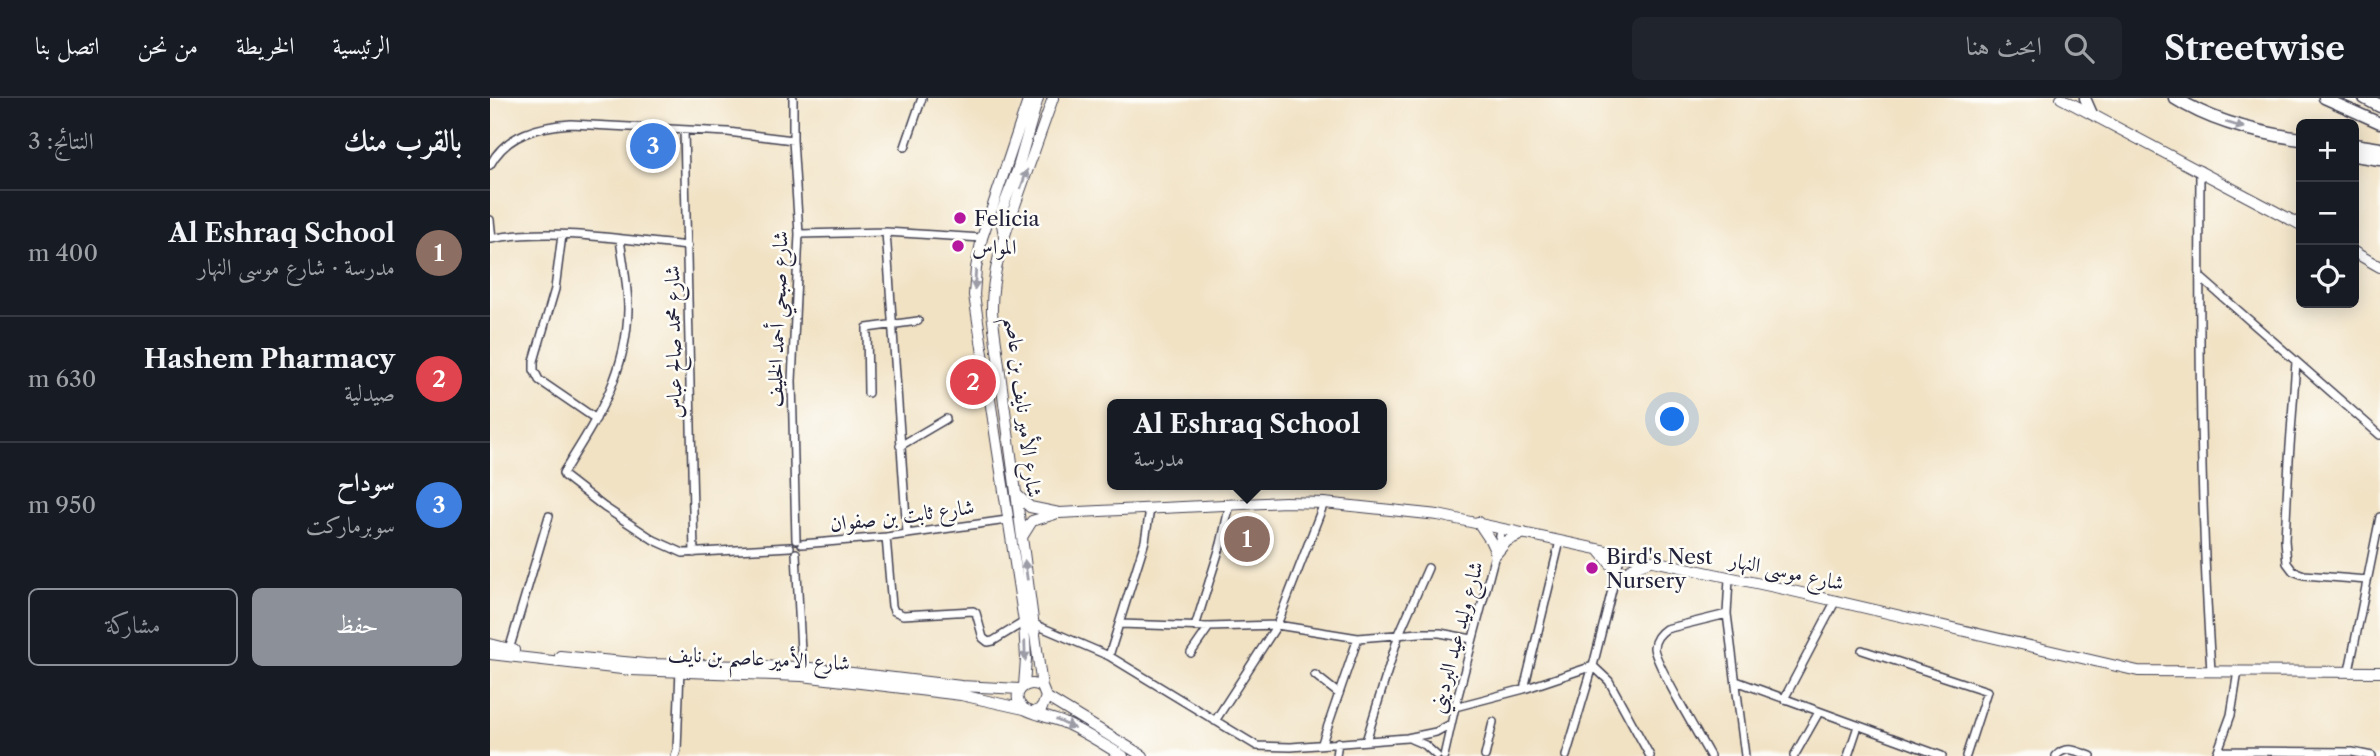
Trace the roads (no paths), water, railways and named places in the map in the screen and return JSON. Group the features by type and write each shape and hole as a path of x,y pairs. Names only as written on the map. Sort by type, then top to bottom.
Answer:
{"highway":[{"path":"2175,98 2195,110 2225,122 2254,131 2296,138"},
{"path":"2365,98 2380,106"},
{"path":"2359,146 2380,149"},
{"path":"2359,156 2380,159"}],"main road":[{"name":"شارع الأمير نايف بن عاصم","path":"1022,687 1029,623 1022,537 992,313 992,292 1004,236 1053,98"},
{"path":"2061,98 2296,222"},
{"path":"2085,98 2092,114"},
{"path":"2324,98 2380,123"},
{"name":"شارع الأمير نايف بن عاصم","path":"1035,101 982,237 976,268 975,308 1007,520 1044,692"},
{"path":"1004,236 1001,228 1002,210 1035,101"},
{"path":"2359,256 2380,267"},
{"name":"شارع موسى النهار","path":"1016,495 1030,507 1059,513"},
{"name":"شارع موسى النهار","path":"1022,537 1032,521 1059,513 1230,504 1324,503 1425,513 1478,522 1729,579 1836,600 2123,668 2157,672 2380,672"},
{"path":"1478,522 1496,554 1507,541 1525,533"},
{"path":"1598,550 1613,567 1616,579 1632,568 1651,561"},
{"name":"شارع الأمير عاصم بن نايف","path":"490,644 509,650 680,668"},
{"name":"شارع الأمير عاصم بن نايف","path":"490,654 586,666 802,672 961,686 1022,687"},
{"name":"شارع الأمير عاصم بن نايف","path":"802,672 971,697 1032,710 1065,723 1123,756"},
{"path":"1044,692 1044,706 1032,710 1018,701 1022,687 1033,683 1143,756"}],"street":[{"name":"شارع صبحي أحمد الخليف","path":"793,98 799,234 792,394 799,542"},
{"path":"905,147 922,98"},
{"path":"490,165 496,155 520,135 548,125 728,132 793,139"},
{"name":"شارع محمد صالح عباس","path":"684,130 694,553"},
{"path":"2200,170 2204,535 2211,671"},
{"path":"490,220 491,239 523,235 562,235 688,246"},
{"path":"886,232 907,533"},
{"path":"799,234 886,232 982,237"},
{"path":"562,235 555,289 534,360 534,370 539,380 596,419"},
{"path":"620,239 628,296 626,332 620,363 613,385 563,473 564,476 604,507 672,550 683,553 800,551 799,542"},
{"path":"2200,277 2380,435"},
{"path":"869,393 867,328 918,321"},
{"path":"2296,362 2285,540 2287,563 2293,571 2304,575 2367,580"},
{"path":"900,446 946,419"},
{"path":"2368,424 2380,426"},
{"path":"1215,721 1277,625 1324,503"},
{"path":"1195,627 1221,544 1230,504"},
{"path":"1109,656 1145,541 1150,509"},
{"path":"509,650 549,516"},
{"path":"2350,671 2380,517"},
{"name":"شارع ثابت بن صفوان","path":"799,542 886,537 1007,520"},
{"name":"شارع وليد عيد البرديني","path":"1444,756 1502,528"},
{"path":"886,537 892,606 898,613 903,615 973,611 976,613 983,638 988,642 1029,623 1109,656 1257,746 1291,747 1407,738 1436,732 1451,724"},
{"path":"1524,689 1560,541"},
{"path":"793,550 802,672"},
{"path":"1566,756 1593,666 1621,554"},
{"path":"1366,741 1399,634 1428,568"},
{"path":"1729,579 1727,614 1745,756"},
{"path":"1784,699 1836,600"},
{"path":"1710,756 1659,664 1654,646 1658,636 1666,629 1727,614"},
{"path":"1120,624 1209,628 1277,625 1358,638 1440,634 1472,639"},
{"path":"1191,653 1209,628"},
{"path":"1322,743 1358,638"},
{"path":"1862,650 1987,691 1966,756"},
{"path":"1455,706 1524,689 1593,666"},
{"path":"1593,666 1609,681 1648,755"},
{"path":"677,754 680,668"},
{"path":"2238,671 2231,715 2217,753 2352,752 2372,756"},
{"path":"1315,675 1339,694"},
{"path":"1736,681 1942,756"},
{"path":"1794,756 1819,712"},
{"path":"1485,756 1493,722"},
{"path":"1847,756 1858,726"},
{"path":"1407,738 1424,745 1437,756"},
{"path":"1336,756 1338,742"},
{"path":"2056,756 2062,750 2068,749 2091,756"}],"place":[{"name":"سوداح","path":"653,146"},
{"name":"Felicia","path":"960,218"},
{"name":"المواس","path":"958,246"},
{"name":"Hashem Pharmacy","path":"973,382"},
{"name":"Al Eshraq School","path":"1247,539"},
{"name":"Bird's Nest Nursery","path":"1592,568"}]}
